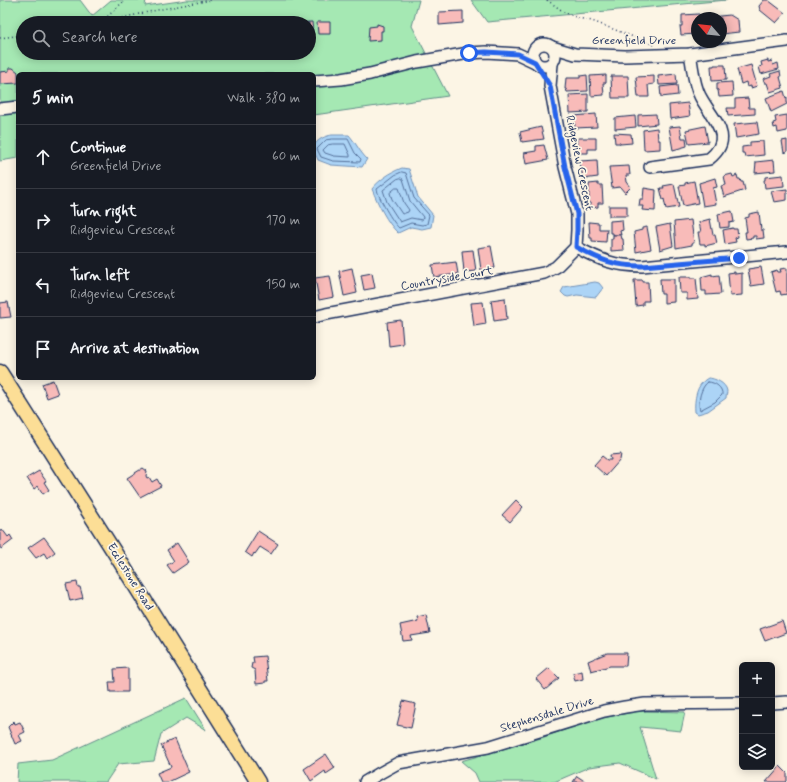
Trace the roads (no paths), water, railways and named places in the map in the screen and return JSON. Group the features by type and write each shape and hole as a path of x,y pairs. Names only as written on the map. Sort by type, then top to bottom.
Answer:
{"main road":[{"name":"Ecclestone Road","path":"0,372 258,782"}],"street":[{"path":"316,81 341,79 417,62 469,53 486,52 518,54 543,67 553,63 556,56 552,47 547,44 518,54"},
{"name":"Greenfield Drive","path":"552,47 575,54 624,56 690,54 786,45"},
{"path":"536,63 533,55 534,51 539,46"},
{"name":"Greenfield Drive","path":"553,63 575,54"},
{"path":"650,167 709,159 716,154 720,148 722,134 719,126 696,87 690,54"},
{"name":"Ridgeview Crescent","path":"536,63 550,86"},
{"name":"Ridgeview Crescent","path":"553,63 550,86 565,167 577,214 576,247"},
{"path":"0,109 16,107"},
{"path":"576,247 601,260 616,265 629,266 672,264 787,252"},
{"name":"Countryside Court","path":"316,316 544,273 556,267 576,247"},
{"path":"775,703 787,702"},
{"name":"Stephensdale Drive","path":"366,782 380,772 398,764 488,747 604,711 645,704 739,703"}],"water":[{"path":"332,135 349,135 367,159 362,167 331,165 318,160 316,156 316,143"},
{"path":"402,168 409,169 418,197 433,215 431,227 422,229 411,227 398,233 390,224 380,207 372,189 378,182"},
{"path":"595,282 599,283 603,288 596,297 577,295 568,297 561,292 564,287"},
{"path":"708,378 722,383 727,391 726,398 708,411 698,414 695,412 695,402 698,388"}]}
